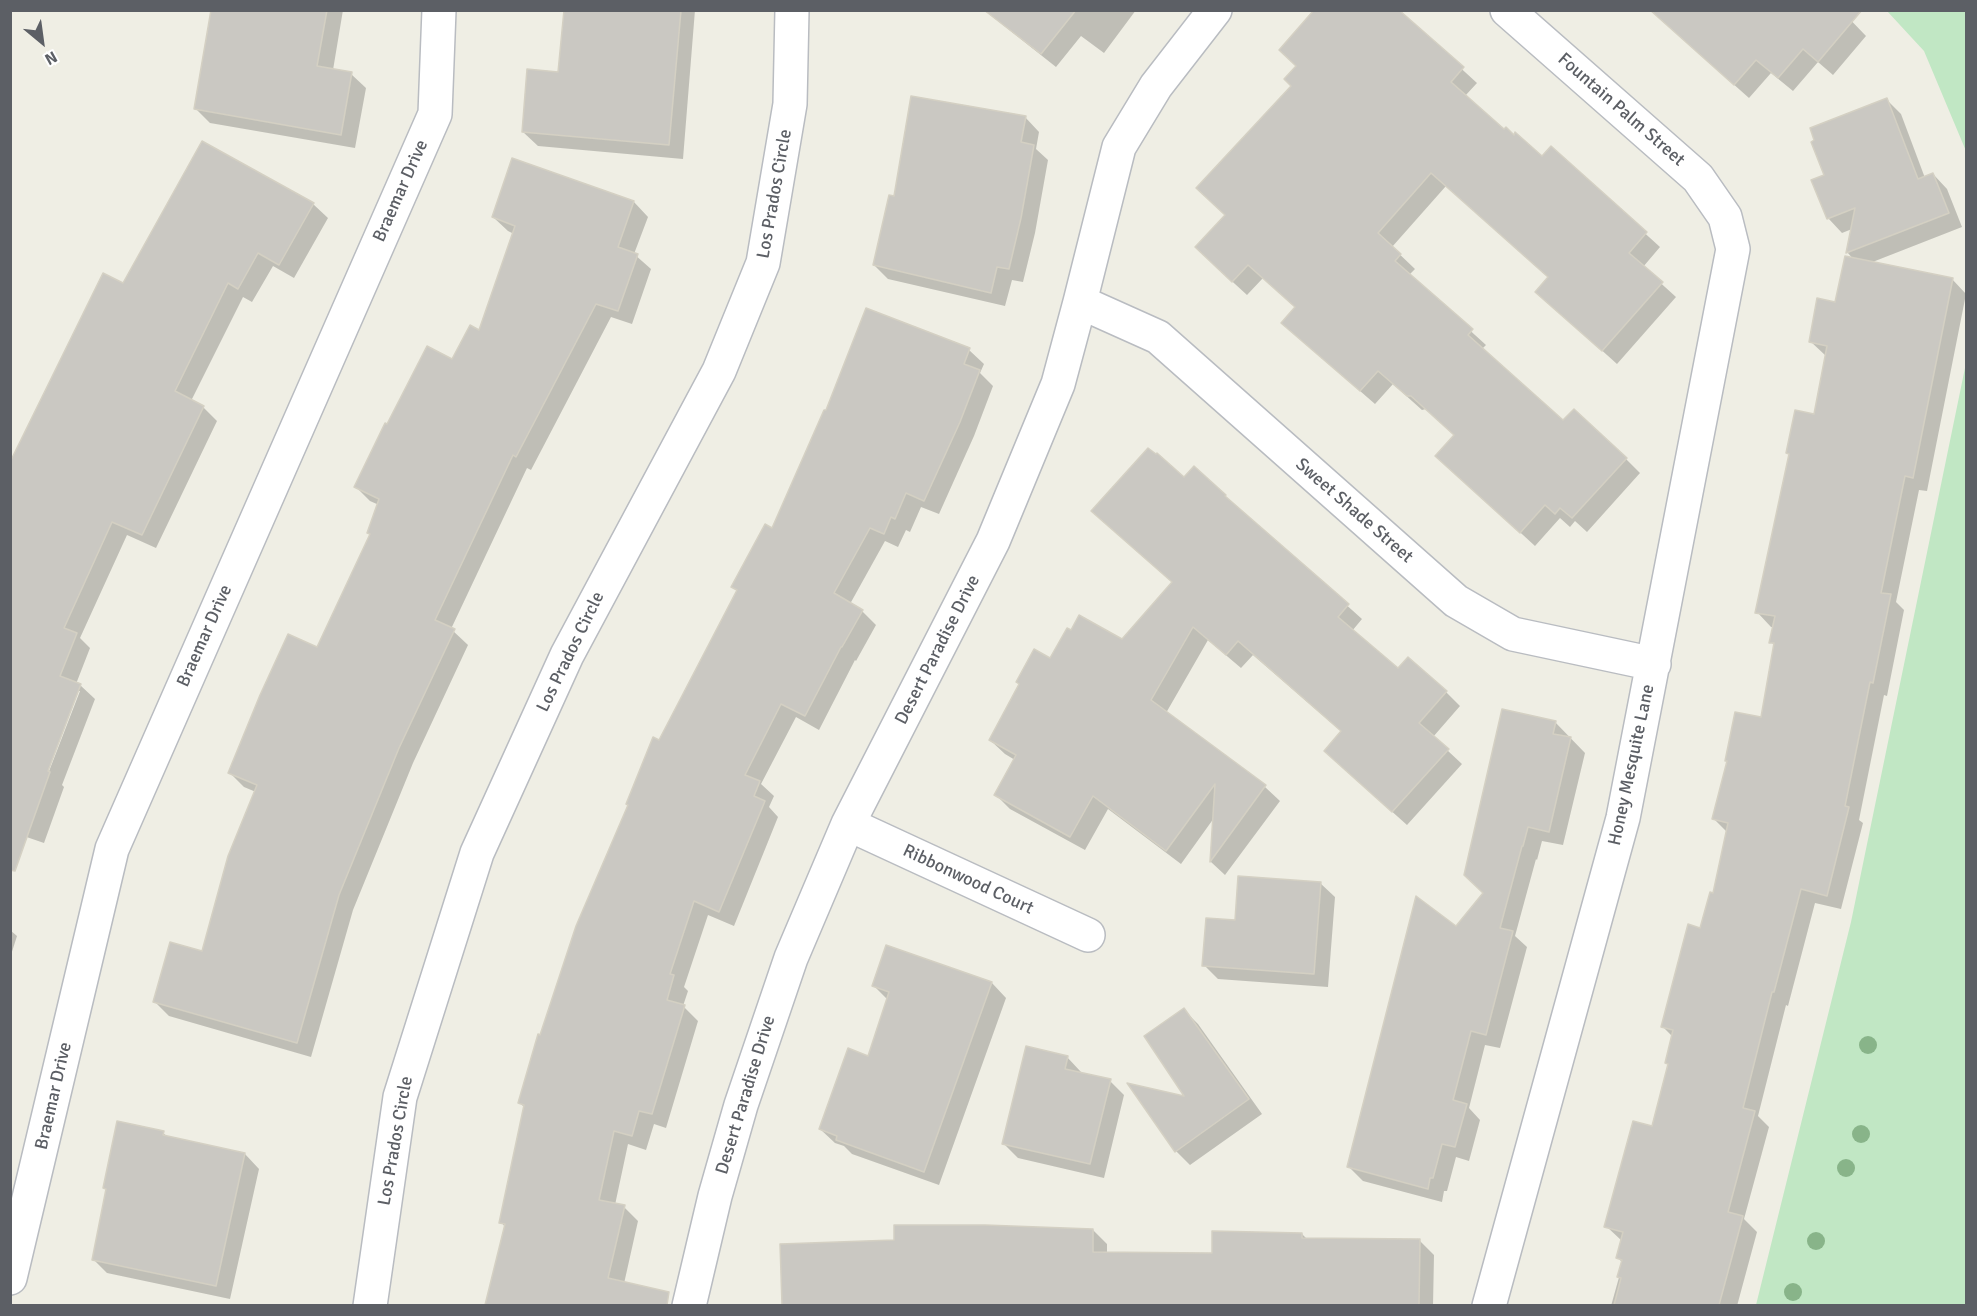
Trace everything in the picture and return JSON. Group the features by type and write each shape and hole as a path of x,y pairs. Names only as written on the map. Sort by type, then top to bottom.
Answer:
{"street":[{"name":"Braemar Drive","path":"10,1278 112,849 435,114 439,10"},
{"name":"Los Prados Circle","path":"370,1305 400,1097 477,853 567,655 719,371 763,263 790,104 792,10"},
{"name":"Desert Paradise Drive","path":"689,1305 716,1196 751,1074 791,958 848,824 993,541 1058,384 1119,147 1156,86 1215,10"},
{"name":"Fountain Palm Street","path":"1507,10 1698,178 1725,217"},
{"name":"Honey Mesquite Lane","path":"1490,1305 1623,818 1733,249 1725,217"},
{"name":"Sweet Shade Street","path":"1080,302 1158,338 1456,602 1513,634 1654,664"},
{"name":"Ribbonwood Court","path":"848,824 1088,935"}],"green space":[{"path":"1887,11 1966,11 1966,151 1924,51"},
{"path":"1966,363 1966,1305 1756,1305 1851,922"}],"building":[{"path":"211,10 327,10 317,66 352,72 341,135 194,109"},
{"path":"564,10 681,10 669,145 522,132 527,69 558,72"},
{"path":"984,10 1076,10 1041,54"},
{"path":"1314,10 1399,10 1464,67 1451,82 1504,129 1506,127 1514,135 1515,132 1542,156 1551,146 1647,232 1629,253 1663,282 1602,351 1535,292 1548,277 1431,173 1378,233 1401,254 1395,261 1473,329 1468,335 1563,420 1574,409 1627,458 1572,518 1560,508 1555,514 1545,505 1520,533 1435,456 1454,435 1411,396 1407,396 1378,371 1360,391 1281,323 1295,307 1248,265 1232,282 1195,247 1225,215 1196,188 1291,86 1284,79 1296,66 1279,50"},
{"path":"1650,10 1862,10 1818,62 1803,49 1778,78 1756,60 1734,85"},
{"path":"911,96 1026,116 1021,142 1034,145 1021,218 1009,269 997,267 991,293 873,265 889,195 894,196"},
{"path":"1887,98 1918,179 1933,173 1949,213 1846,253 1855,208 1827,219 1811,180 1824,175 1811,142 1814,140 1810,128"},
{"path":"202,141 314,203 279,265 258,253 238,289 228,283 175,391 204,406 142,535 112,522 64,628 77,633 60,676 81,684 48,771 50,772 15,871 10,870 10,462 103,273 123,283"},
{"path":"512,158 634,201 618,247 638,254 618,311 596,304 516,457 513,455 435,620 455,629 399,748 339,895 297,1043 153,1002 170,942 202,951 228,856 257,785 228,773 288,634 317,647 370,534 367,533 379,499 354,487 385,423 387,424 427,346 452,359 470,325 479,330 515,226 492,217"},
{"path":"1845,256 1953,278 1913,478 1905,476 1881,593 1891,594 1873,683 1870,682 1845,806 1849,807 1827,896 1801,889 1774,992 1772,992 1743,1108 1755,1111 1728,1212 1743,1216 1719,1305 1614,1305 1621,1278 1617,1277 1622,1260 1616,1258 1623,1232 1604,1227 1633,1121 1652,1126 1668,1064 1665,1063 1673,1030 1661,1027 1688,924 1700,928 1710,892 1713,893 1728,823 1712,819 1727,761 1725,761 1735,712 1761,717 1774,643 1769,643 1775,616 1755,613 1789,454 1786,453 1795,410 1814,414 1827,346 1809,342 1817,298 1835,302"},
{"path":"866,308 970,348 964,364 980,370 960,422 924,501 906,493 895,519 891,517 884,534 870,528 834,593 863,610 805,716 781,704 745,775 760,781 754,796 765,801 719,912 694,901 670,974 674,975 667,1000 685,1005 652,1114 639,1111 632,1136 614,1131 599,1200 625,1205 608,1278 669,1292 667,1305 485,1305 505,1224 499,1223 524,1105 518,1103 538,1034 540,1035 576,926 628,805 626,804 653,737 659,740 737,590 731,587 765,524 772,528 824,410 826,410"},
{"path":"1148,448 1184,477 1194,466 1349,604 1338,617 1398,668 1408,657 1447,691 1419,723 1449,749 1392,812 1324,751 1341,731 1238,641 1226,655 1193,627 1151,700 1266,785 1210,862 1215,784 1166,851 1093,796 1070,837 994,795 1016,755 989,740 1019,684 1016,682 1034,649 1050,658 1067,628 1071,630 1079,615 1122,639 1172,582 1091,511"},
{"path":"1502,709 1556,721 1553,734 1571,737 1549,832 1528,827 1500,928 1513,931 1486,1035 1471,1031 1453,1100 1467,1104 1455,1147 1442,1144 1428,1189 1347,1167 1416,896 1456,926 1483,893 1464,875"},
{"path":"1238,876 1321,882 1314,974 1202,966 1206,918 1235,920"},
{"path":"886,945 992,982 924,1172 836,1140 837,1136 819,1129 848,1048 868,1056 889,992 872,986"},
{"path":"1184,1008 1249,1099 1175,1152 1127,1083 1184,1096 1144,1036"},
{"path":"1026,1046 1068,1056 1065,1069 1111,1079 1090,1164 1002,1144"},
{"path":"117,1121 164,1131 163,1135 245,1153 216,1286 92,1260 106,1189 103,1188"},
{"path":"894,1225 985,1225 1093,1229 1093,1252 1212,1253 1212,1231 1302,1233 1302,1238 1420,1239 1419,1305 782,1305 780,1244 894,1240"}]}
